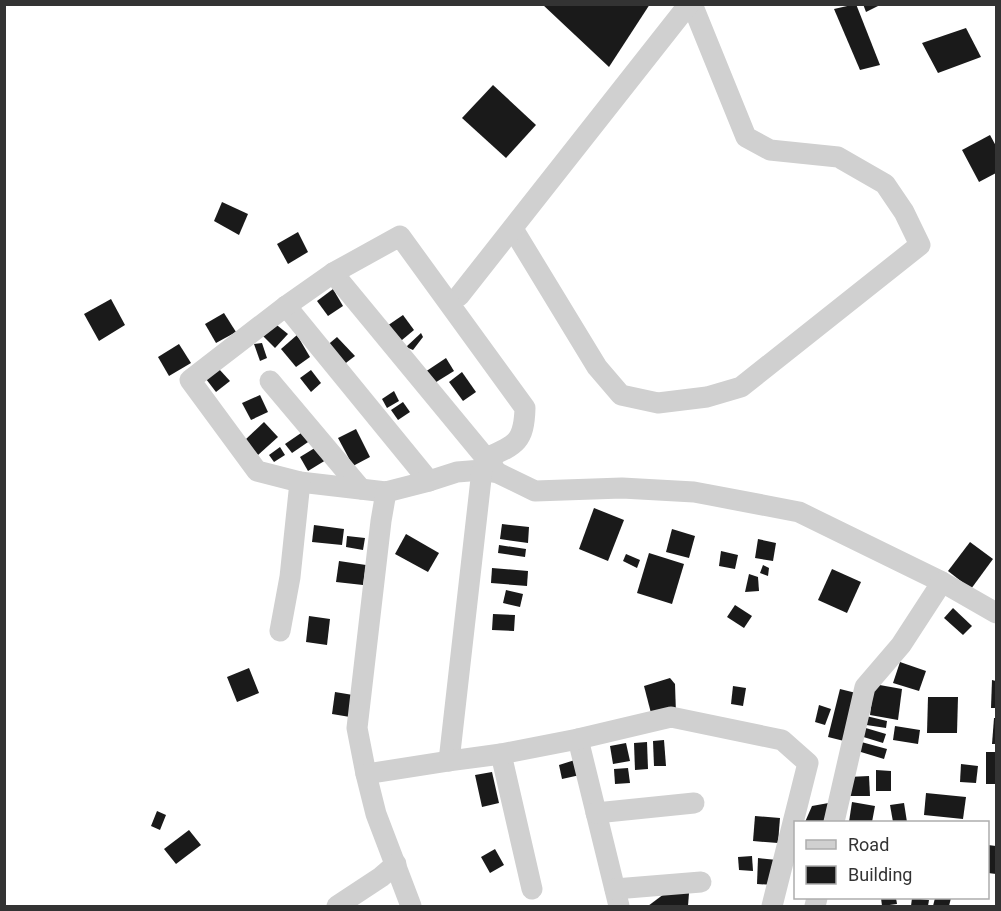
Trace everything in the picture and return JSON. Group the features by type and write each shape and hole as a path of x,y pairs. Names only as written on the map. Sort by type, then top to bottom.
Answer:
{"street":[{"path":"459,297 690,4 747,137 770,150 838,157 885,184 904,212 920,245 741,387 707,397 658,403 621,395 597,367 513,229"},
{"path":"449,761 489,467 519,439 525,426 525,408 400,236 333,273 190,380 257,471 300,482 386,492 456,472 489,467"},
{"path":"333,273 489,467 535,491 622,488 694,492 799,512 942,582 996,613"},
{"path":"286,306 429,481"},
{"path":"270,381 360,489"},
{"path":"280,631 290,577 300,482"},
{"path":"386,492 357,728 376,814 411,906"},
{"path":"834,821 865,687 901,645 942,582"},
{"path":"366,774 501,754 672,717 782,740 808,764 772,906"},
{"path":"578,739 617,898 702,882"},
{"path":"501,754 532,889"},
{"path":"596,813 694,803"},
{"path":"337,906 381,877 396,864"}],"building":[{"path":"542,4 650,4 609,67"},
{"path":"856,4 880,65 860,70 834,9"},
{"path":"863,4 882,4 866,12"},
{"path":"966,28 981,57 938,73 922,43"},
{"path":"493,85 536,125 506,158 462,118"},
{"path":"990,135 996,146 996,173 979,182 962,150"},
{"path":"222,202 248,214 239,235 214,221"},
{"path":"298,232 308,252 288,264 277,244"},
{"path":"333,289 343,306 328,316 317,301"},
{"path":"111,299 125,325 99,341 84,314"},
{"path":"224,313 236,332 216,343 205,324"},
{"path":"403,315 414,330 396,345 384,328"},
{"path":"273,322 288,334 275,348 262,335"},
{"path":"421,333 423,337 413,350 406,347"},
{"path":"297,335 310,357 296,367 281,349"},
{"path":"337,337 355,356 338,369 324,348"},
{"path":"262,343 267,358 260,361 254,344"},
{"path":"179,344 191,363 169,376 158,357"},
{"path":"446,358 454,371 433,384 425,372"},
{"path":"219,369 230,381 216,392 206,379"},
{"path":"311,370 321,383 311,392 300,378"},
{"path":"462,372 476,392 463,401 449,382"},
{"path":"394,391 399,401 387,408 382,399"},
{"path":"260,395 268,412 251,420 242,403"},
{"path":"403,402 410,412 398,420 391,410"},
{"path":"264,422 278,437 258,455 245,440"},
{"path":"356,429 370,457 353,466 338,438"},
{"path":"304,431 311,440 292,453 285,444"},
{"path":"318,446 326,460 308,471 300,457"},
{"path":"280,447 285,455 274,462 269,455"},
{"path":"594,508 624,520 608,561 579,549"},
{"path":"502,524 529,527 528,543 500,539"},
{"path":"314,525 344,529 342,545 312,542"},
{"path":"672,529 695,536 689,558 666,552"},
{"path":"406,534 439,553 428,572 395,554"},
{"path":"347,536 365,538 363,550 346,547"},
{"path":"758,539 776,543 773,561 755,558"},
{"path":"970,542 993,559 971,589 948,571"},
{"path":"499,545 526,549 525,557 498,553"},
{"path":"721,551 738,555 735,569 719,566"},
{"path":"649,553 684,564 672,604 637,593"},
{"path":"626,554 640,560 637,568 623,561"},
{"path":"339,561 366,565 363,585 336,582"},
{"path":"763,565 769,568 768,576 760,573"},
{"path":"492,568 528,571 527,586 491,583"},
{"path":"832,569 861,582 847,613 818,600"},
{"path":"749,574 758,577 759,591 745,592"},
{"path":"506,590 523,594 520,607 503,603"},
{"path":"735,605 752,616 744,628 727,617"},
{"path":"953,608 972,626 963,635 944,618"},
{"path":"493,614 515,615 514,631 492,630"},
{"path":"309,616 330,619 327,645 306,642"},
{"path":"900,662 926,671 919,691 893,683"},
{"path":"249,668 259,693 237,702 227,677"},
{"path":"670,678 675,684 676,714 652,717 644,686"},
{"path":"992,680 996,681 996,708 991,708"},
{"path":"874,684 902,689 898,720 870,715"},
{"path":"733,686 746,688 743,706 731,704"},
{"path":"840,689 860,694 848,742 828,737"},
{"path":"335,692 353,695 350,717 332,714"},
{"path":"928,697 958,697 957,733 927,733"},
{"path":"819,705 831,709 825,725 815,722"},
{"path":"862,715 887,721 886,728 860,724"},
{"path":"994,718 996,718 996,744 992,744"},
{"path":"859,726 886,734 883,743 857,735"},
{"path":"895,726 920,730 918,744 893,740"},
{"path":"664,740 666,766 654,766 653,741"},
{"path":"854,740 887,749 884,759 851,749"},
{"path":"647,742 648,769 635,770 634,743"},
{"path":"626,743 630,761 613,764 610,746"},
{"path":"986,752 996,752 996,784 986,784"},
{"path":"578,759 580,775 562,779 559,765"},
{"path":"961,764 978,766 976,783 960,782"},
{"path":"628,768 630,783 615,784 614,769"},
{"path":"876,770 891,771 891,791 876,791"},
{"path":"492,772 499,803 482,807 475,775"},
{"path":"869,776 870,796 848,796 848,777"},
{"path":"926,793 966,797 963,819 924,815"},
{"path":"834,802 832,821 805,821 812,806"},
{"path":"852,802 875,806 872,821 849,821"},
{"path":"904,803 907,821 893,821 890,805"},
{"path":"157,811 166,815 160,830 151,826"},
{"path":"755,816 780,818 778,843 753,841"},
{"path":"189,830 201,845 176,864 164,849"},
{"path":"989,845 996,846 996,874 989,873"},
{"path":"495,849 504,865 490,873 481,857"},
{"path":"752,856 753,871 739,870 738,857"},
{"path":"758,858 777,860 775,885 757,884"},
{"path":"668,891 689,893 688,906 648,906"},
{"path":"881,899 896,899 897,904 882,906"},
{"path":"912,899 929,900 928,906 911,906"},
{"path":"935,899 951,899 949,906 933,906"}]}
